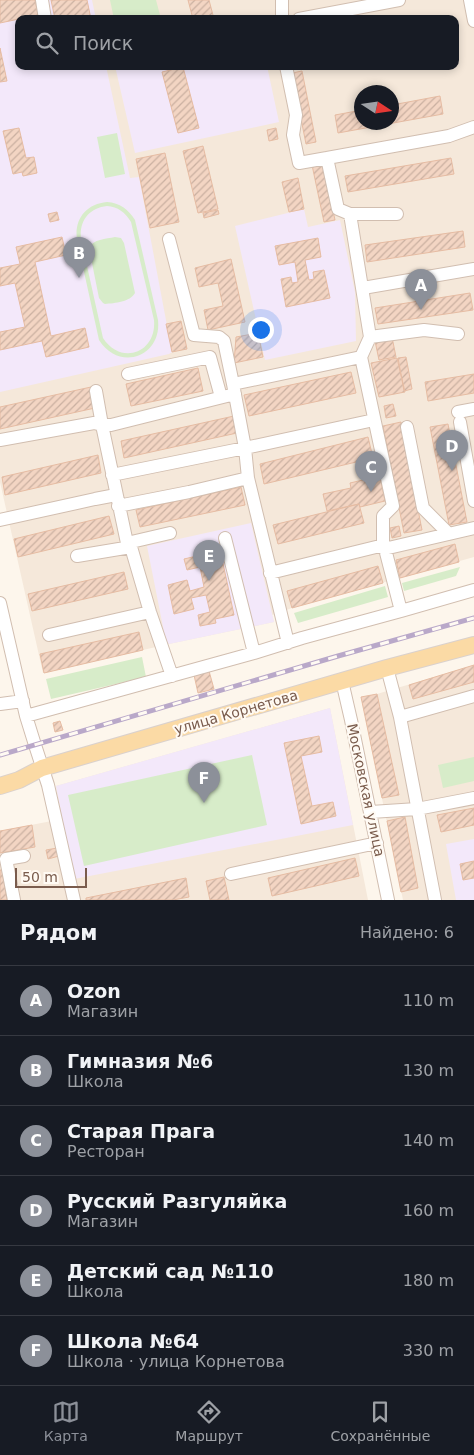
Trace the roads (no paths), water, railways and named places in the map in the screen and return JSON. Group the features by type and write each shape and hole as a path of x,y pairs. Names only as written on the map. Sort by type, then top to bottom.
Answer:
{"main road":[{"name":"улица Корнетова","path":"0,786 19,780 42,768 474,644"}],"street":[{"path":"42,0 44,15"},
{"path":"282,0 282,15"},
{"path":"320,15 399,0"},
{"path":"470,0 474,21"},
{"path":"287,70 296,115 293,135 299,164 449,136 474,127"},
{"path":"327,158 338,208 350,214 397,214"},
{"path":"350,214 370,337 361,356 394,506 383,516 384,547 400,611"},
{"path":"169,239 194,335 219,337 224,341 234,389 248,478 288,643"},
{"path":"363,288 474,269"},
{"path":"370,337 424,330 458,334"},
{"path":"128,374 210,356 220,397"},
{"path":"0,440 94,423 110,424 220,397 234,389 361,356"},
{"path":"96,391 117,500 129,545 172,676"},
{"path":"474,409 459,417 474,501"},
{"path":"112,475 374,420"},
{"path":"407,427 423,508 449,534"},
{"path":"0,520 95,498 117,500 189,492 248,478"},
{"path":"270,572 474,528"},
{"path":"77,556 129,545 170,533"},
{"path":"225,538 254,654"},
{"path":"26,716 254,654 474,590"},
{"path":"0,602 26,716 48,785 74,900"},
{"path":"49,635 150,612"},
{"path":"387,668 400,717 435,900"},
{"name":"Московская улица","path":"342,681 388,900"},
{"path":"400,717 474,696"},
{"path":"0,704 23,701"},
{"path":"371,812 417,808 474,798"},
{"path":"230,874 377,843"},
{"path":"14,900 6,859 24,856"}],"railway":[{"path":"0,755 474,618"}],"place":[{"name":"Гимназия №6","path":"79,278"},
{"name":"Ozon","path":"421,310"},
{"name":"Русский Разгуляйка","path":"452,471"},
{"name":"Старая Прага","path":"371,492"},
{"name":"Детский сад №110","path":"209,581"},
{"name":"Школа №64","path":"204,803"}]}
